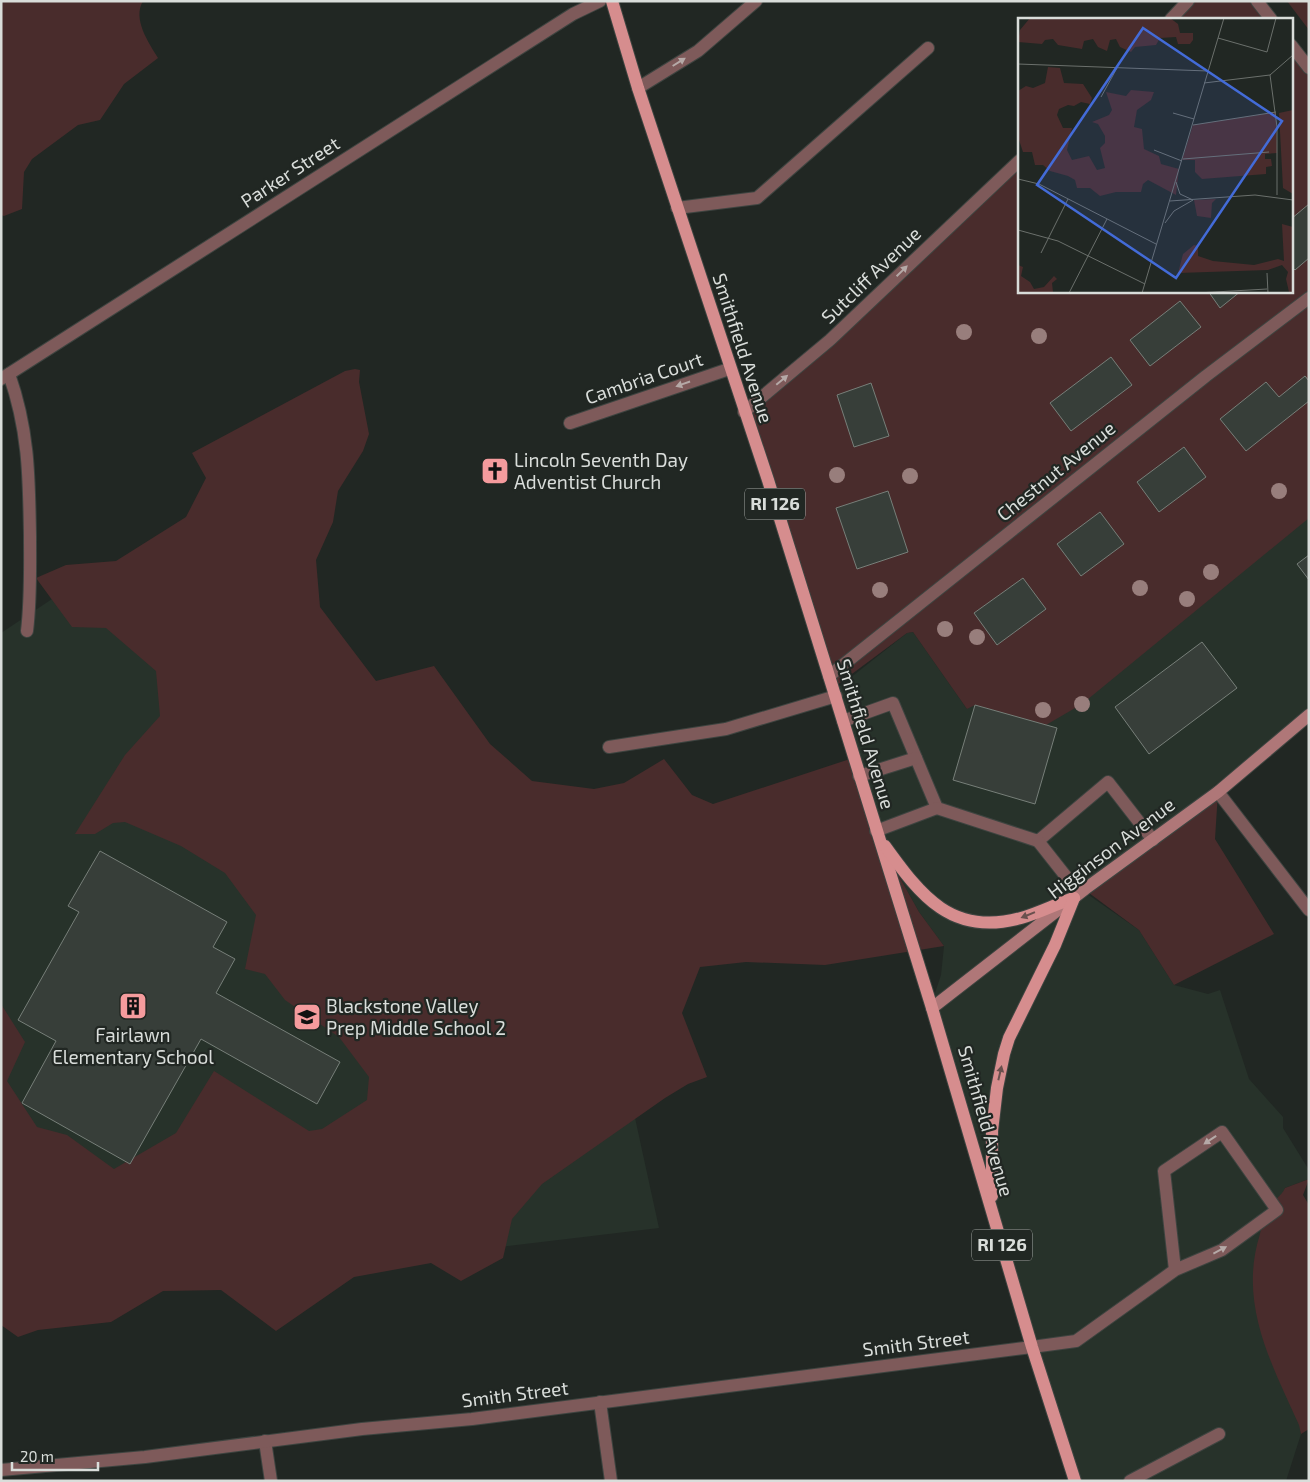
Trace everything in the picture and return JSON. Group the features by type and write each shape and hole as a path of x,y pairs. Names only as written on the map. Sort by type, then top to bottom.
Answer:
{"main road":[{"name":"Smithfield Avenue","path":"612,1 638,88 836,696 859,776 932,1008 1032,1347 1075,1481"},
{"path":"877,833 920,891 936,906 966,921 984,923 1020,918 1077,896"},
{"path":"992,1208 992,1130 996,1088 1004,1054 1012,1030 1055,945 1077,896"}],"street":[{"name":"Parker Street","path":"5,377 573,14 600,1"},
{"path":"638,88 698,50 756,1"},
{"path":"1172,18 1188,1"},
{"path":"1257,1 1269,18"},
{"path":"1292,46 1309,68"},
{"path":"677,208 757,198 928,48"},
{"name":"Sutcliff Avenue","path":"744,412 830,340 1018,162"},
{"name":"Chestnut Avenue","path":"829,676 1206,376 1309,298"},
{"name":"Cambria Court","path":"570,423 729,369"},
{"path":"5,377 19,401 26,439 30,578 27,631"},
{"path":"609,747 726,729 836,696"},
{"path":"843,720 893,703 937,808"},
{"name":"Higginson Avenue","path":"932,1008 1077,896 1218,792 1309,715"},
{"path":"859,776 916,758"},
{"path":"1038,841 1108,782 1153,840"},
{"path":"1218,792 1309,910"},
{"path":"877,833 937,808 1038,841 1077,896"},
{"name":"Smith Street","path":"1,1470 145,1457 362,1429 472,1419 1076,1341 1175,1270 1222,1250 1278,1210 1222,1132 1164,1171 1175,1270"},
{"path":"600,1402 611,1481"},
{"path":"1130,1481 1219,1434"},
{"path":"266,1441 271,1481"}],"shaded area":[{"path":"1,1 143,1 139,15 143,31 158,58 124,84 100,120 78,125 32,159 24,172 22,209 4,216 1,215"},
{"path":"1188,1 1257,1 1270,18 1172,18"},
{"path":"1287,1 1309,1 1309,30"},
{"path":"1292,46 1309,68 1309,518 1082,704 1046,725 975,705 967,709 913,632 907,633 833,688 744,412 1018,162 1018,292 1292,292"},
{"name":"Blackstone Valley Prep Middle School 2","path":"360,370 359,382 369,434 363,451 338,491 333,522 316,560 320,607 376,681 434,666 490,744 532,781 594,789 624,783 664,759 692,795 713,804 850,759 885,851 919,912 944,946 825,965 746,962 700,967 682,1013 707,1077 688,1084 665,1098 542,1184 512,1219 503,1258 461,1281 431,1263 354,1277 276,1331 221,1290 163,1291 111,1322 38,1330 18,1337 1,1325 1,1004 25,1042 7,1081 37,1127 67,1135 114,1169 176,1133 214,1071 309,1131 322,1129 367,1100 369,1077 339,1037 285,1000 265,974 245,969 256,915 225,873 181,846 125,822 113,823 95,834 75,834 125,755 160,716 156,671 106,628 72,627 36,578 66,565 116,561 186,517 206,478 192,453 345,371"},
{"path":"1309,482 1309,713 1080,889 1139,930 1174,985 1208,994 1220,990 1249,1079 1283,1117 1283,1128 1309,1170 1309,1179 1285,1188 1282,1196 1268,1208 1301,1434 1286,1481 1076,1481 931,1005 941,975 944,946 919,912 885,851 835,690 907,633 913,632 967,709"},
{"name":"Blackstone Valley Prep Middle School 2","path":"103,565 567,806 659,1228 1,1306 1,633"},
{"path":"1218,792 1215,839 1274,934 1174,985 1139,930 1085,890"},
{"path":"1309,1179 1303,1195 1309,1205 1309,1429 1301,1434 1261,1332 1255,1308 1253,1284 1254,1259 1266,1211 1285,1188"}],"building":[{"path":"1309,204 1309,258 1295,270 1292,267 1292,218"},
{"path":"1209,292 1240,292 1220,308"},
{"path":"1180,301 1201,327 1150,366 1130,340"},
{"path":"1111,357 1132,385 1071,431 1050,403"},
{"path":"1305,376 1309,381 1309,401 1246,451 1220,419 1266,382 1279,397"},
{"path":"871,383 889,436 854,447 837,395"},
{"path":"1184,447 1206,477 1159,512 1137,482"},
{"path":"888,491 908,552 857,569 836,508"},
{"path":"1100,512 1124,544 1081,576 1057,544"},
{"path":"1309,555 1309,580 1297,564"},
{"path":"1023,578 1046,609 997,645 974,613"},
{"path":"1202,642 1237,688 1149,754 1115,707"},
{"path":"975,705 1057,728 1035,804 953,780"},
{"name":"Fairlawn Elementary School","path":"100,851 227,922 213,947 235,959 216,993 340,1062 317,1104 201,1039 130,1164 22,1103 56,1041 18,1020 79,912 68,906"}],"place":[{"name":"Lincoln Seventh Day Adventist Church","path":"495,471"},
{"name":"Fairlawn Elementary School","path":"133,1006"},
{"name":"Blackstone Valley Prep Middle School 2","path":"307,1017"}]}
